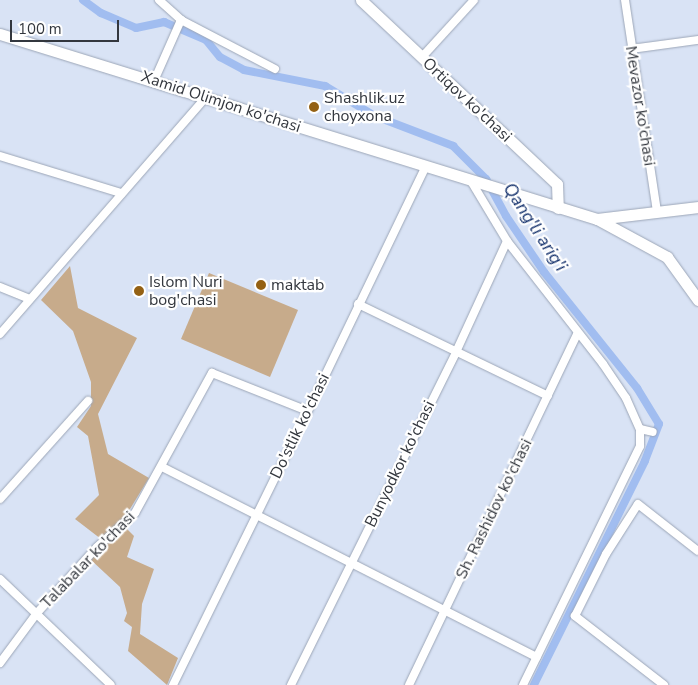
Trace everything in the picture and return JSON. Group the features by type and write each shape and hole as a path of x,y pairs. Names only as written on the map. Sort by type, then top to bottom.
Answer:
{"main road":[{"name":"Ortiqov ko'chasi","path":"361,0 557,184 558,208"},
{"name":"Xamid Olimjon ko'chasi","path":"0,34 558,208"},
{"path":"597,219 698,207"},
{"path":"558,208 597,219 667,257 698,300"}],"street":[{"path":"159,0 179,26 275,69"},
{"path":"422,58 474,0"},
{"name":"Mevazor ko'chasi","path":"624,0 657,212"},
{"path":"154,81 179,26"},
{"path":"631,49 698,40"},
{"path":"0,334 206,97"},
{"path":"0,156 122,193"},
{"name":"Do'stlik ko'chasi","path":"173,685 426,166"},
{"path":"471,181 506,241 603,364 626,398 640,429 640,446 523,685"},
{"name":"Bunyodkor ko'chasi","path":"291,685 456,352 506,241"},
{"path":"0,287 30,299"},
{"path":"358,304 548,396"},
{"name":"Sh. Rashidov ko'chasi","path":"409,685 578,333"},
{"name":"Talabalar ko'chasi","path":"0,663 37,613 97,547 135,513 212,373 308,411"},
{"path":"0,499 88,401"},
{"path":"640,429 653,432"},
{"path":"162,467 537,657"},
{"path":"664,685 575,616 606,554 638,504 698,551"},
{"path":"0,579 111,685"}],"shaded area":[{"path":"70,266 78,308 137,338 98,414 108,454 149,478 130,509 115,527 101,539 75,519 99,495 88,436 77,427 91,406 91,382 73,331 41,300"},
{"path":"209,273 298,310 270,377 181,339"},
{"path":"126,528 134,536 127,557 154,569 142,604 140,634 178,658 167,685 128,651 132,627 124,621 127,613 120,587 91,560 99,550"}],"waterway":[{"name":"Qang'li arig'i","path":"83,0 101,13 136,28 164,22 206,40 220,57 244,70 325,86 375,116 453,146 486,179 506,216 544,272 637,388 659,424 645,461 534,685"}],"place":[{"name":"Shashlik.uz choyxona","path":"314,107"},
{"name":"maktab","path":"261,285"},
{"name":"Islom Nuri bog'chasi","path":"139,291"}]}
